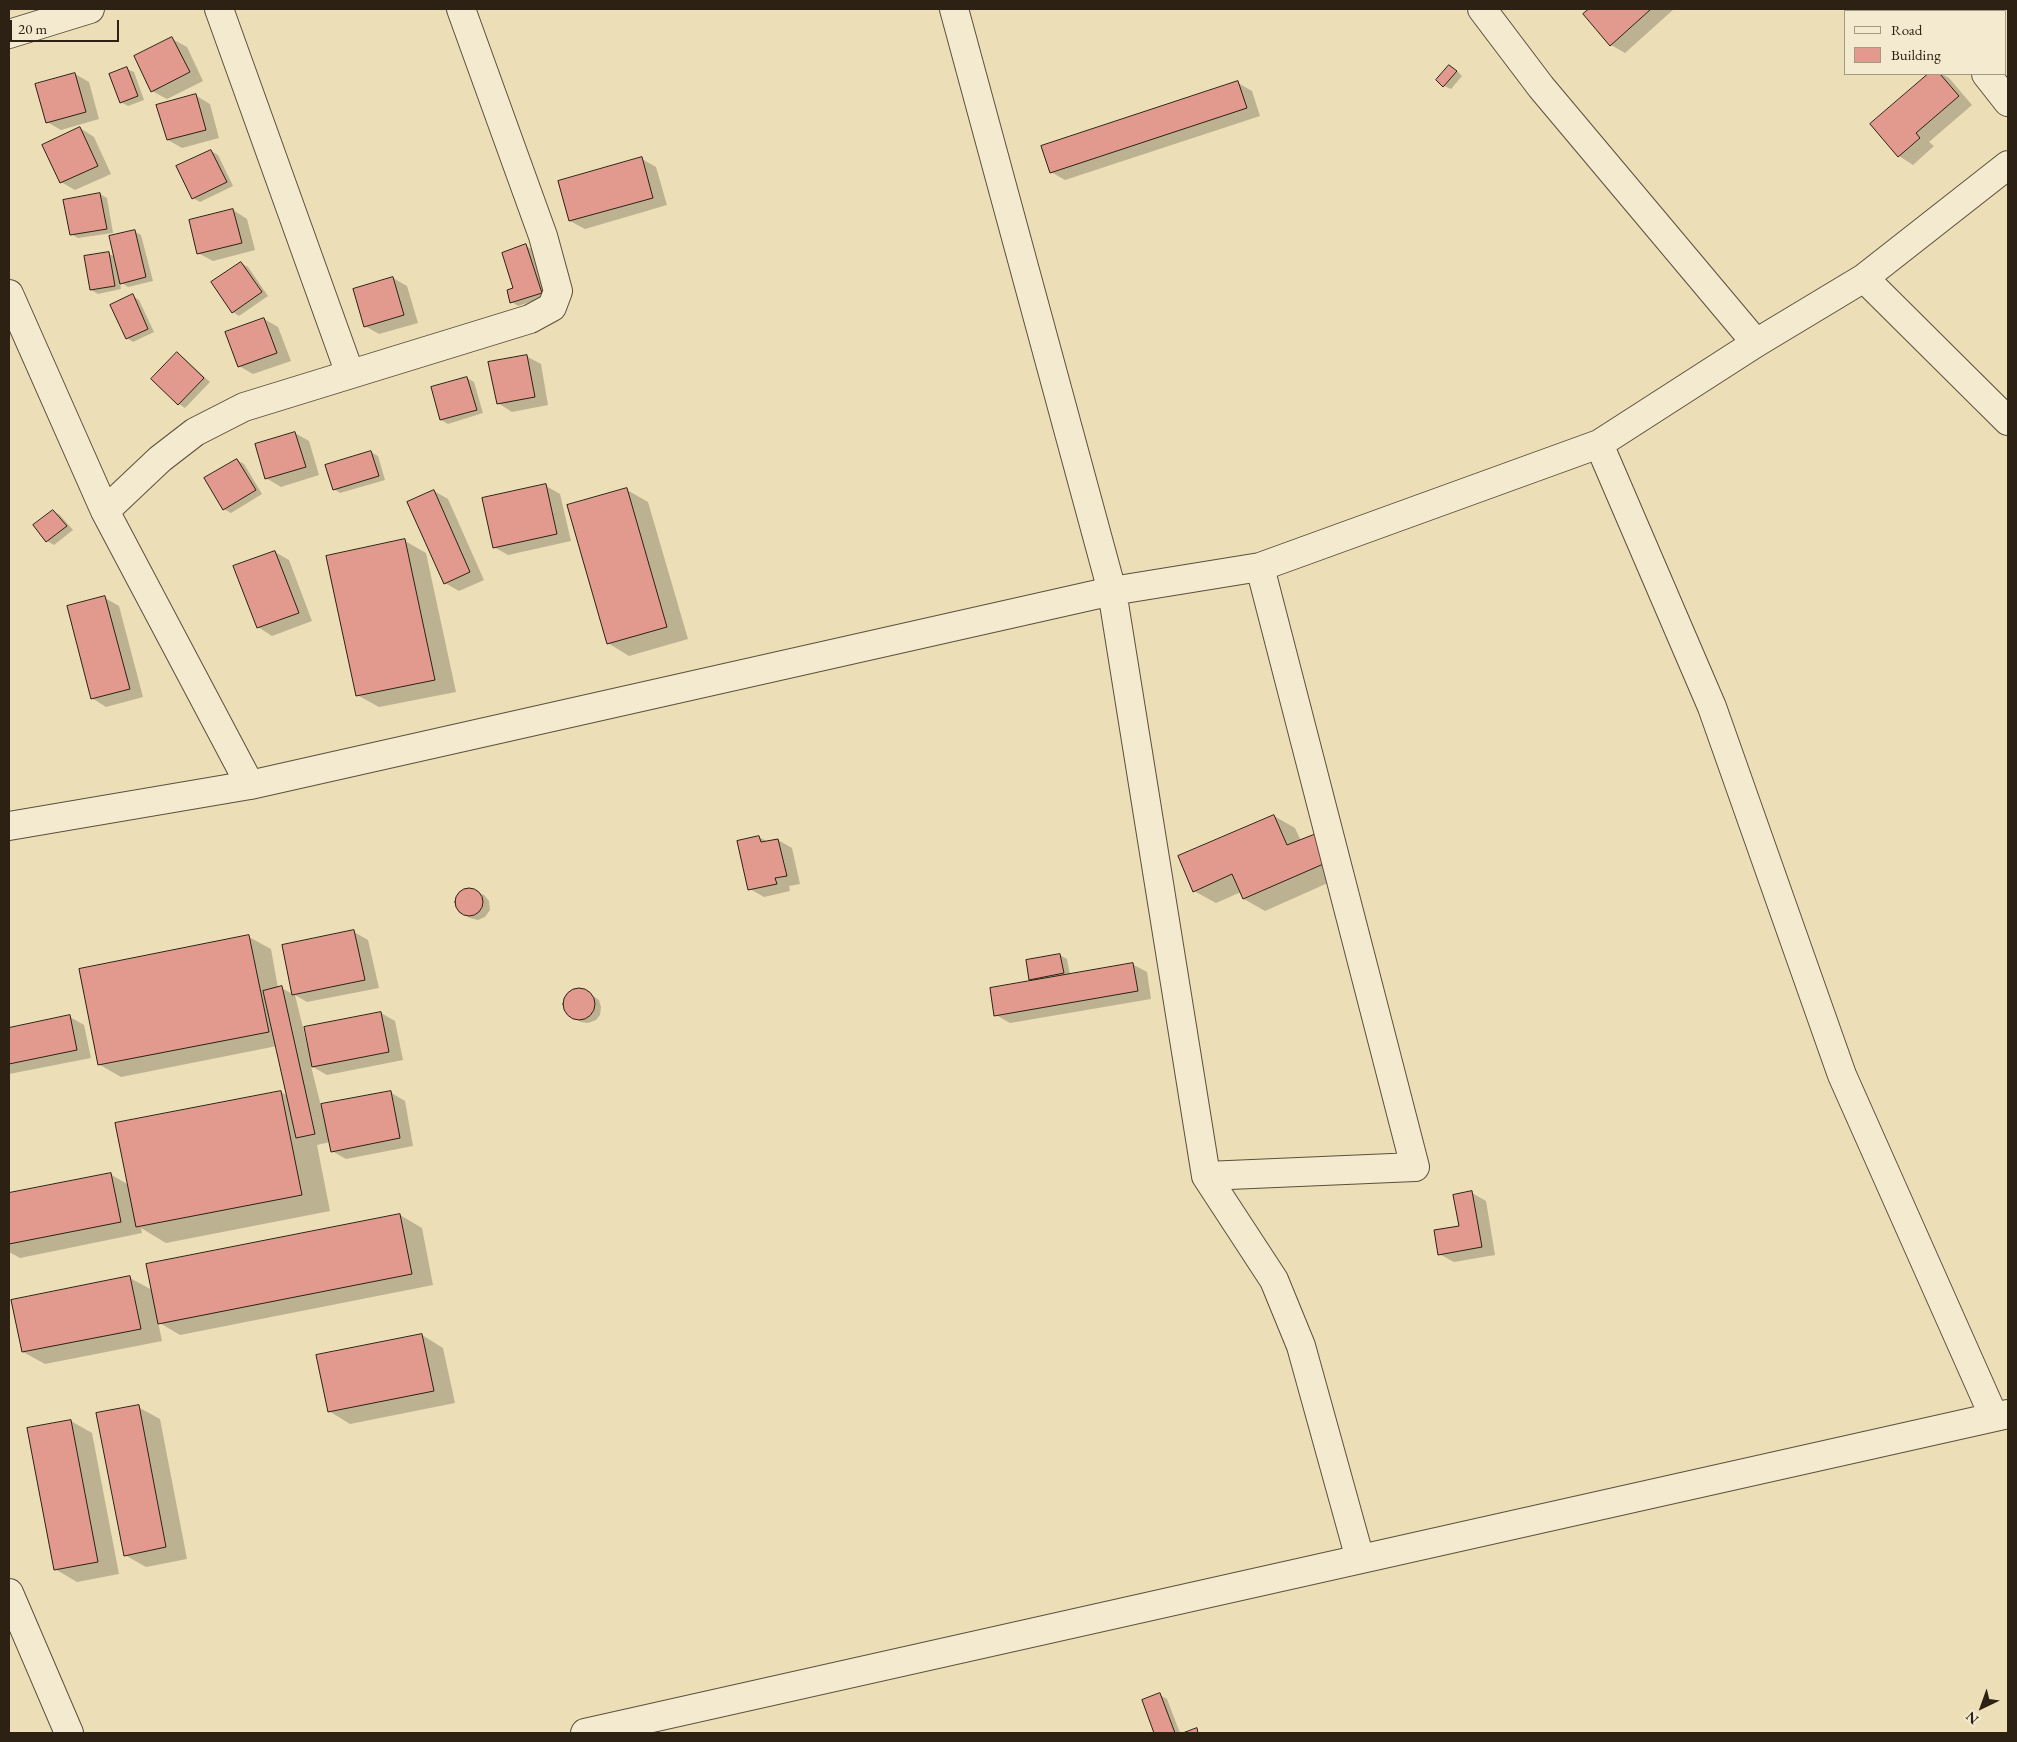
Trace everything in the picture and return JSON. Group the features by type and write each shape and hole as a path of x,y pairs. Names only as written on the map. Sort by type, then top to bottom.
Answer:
{"street":[{"path":"9,34 90,9"},
{"path":"219,9 350,374"},
{"path":"105,511 160,459 194,432 244,407 530,319 552,306 558,291 543,236 461,9"},
{"path":"954,9 1112,592 1206,1176 1274,1280 1301,1346 1360,1559"},
{"path":"1482,9 1541,87 1756,343"},
{"path":"1987,75 2008,102"},
{"path":"9,826 250,785 1112,592 1260,567 1599,444 1756,343 1864,278 2008,166"},
{"path":"1864,278 2008,421"},
{"path":"9,294 105,511 250,785"},
{"path":"585,1733 2001,1415 1842,1075 1712,708 1599,444"},
{"path":"1206,1176 1415,1167 1260,567"},
{"path":"9,1593 69,1733"}],"building":[{"path":"1589,9 1651,9 1610,46 1583,14"},
{"path":"172,37 190,72 151,92 134,56"},
{"path":"1449,65 1457,71 1443,87 1436,80"},
{"path":"127,67 138,96 120,103 109,74"},
{"path":"75,73 86,112 46,123 35,84"},
{"path":"1927,75 1941,75 1959,96 1916,133 1920,138 1898,157 1870,124"},
{"path":"1238,81 1247,108 1050,173 1041,146"},
{"path":"196,94 206,130 167,140 156,105"},
{"path":"80,127 98,166 60,183 42,145"},
{"path":"211,150 227,182 192,199 176,166"},
{"path":"642,157 653,198 569,221 558,181"},
{"path":"100,193 107,229 70,235 63,200"},
{"path":"233,209 242,243 197,254 189,220"},
{"path":"135,230 146,277 120,284 109,236"},
{"path":"526,244 542,293 510,303 507,290 513,288 502,253"},
{"path":"109,252 115,286 90,290 84,256"},
{"path":"241,262 262,292 232,313 211,282"},
{"path":"393,277 404,315 364,327 353,289"},
{"path":"133,294 148,329 126,339 110,305"},
{"path":"264,318 277,353 238,367 225,332"},
{"path":"177,352 204,378 178,405 151,379"},
{"path":"527,355 535,397 497,404 488,362"},
{"path":"467,377 477,410 440,420 431,387"},
{"path":"295,432 306,467 265,479 255,444"},
{"path":"371,451 379,476 333,490 325,465"},
{"path":"237,459 256,490 223,510 204,478"},
{"path":"546,484 557,534 493,548 482,498"},
{"path":"627,488 667,627 607,644 567,505"},
{"path":"434,490 470,572 444,584 407,502"},
{"path":"53,510 67,526 46,542 33,525"},
{"path":"405,539 435,680 356,696 326,556"},
{"path":"275,551 299,613 257,628 233,566"},
{"path":"105,596 130,689 91,699 67,606"},
{"path":"1274,815 1287,845 1315,834 1328,862 1243,899 1232,874 1193,892 1178,856"},
{"path":"759,836 761,842 778,839 787,876 775,878 777,884 748,890 737,841"},
{"path":"469,888 479,892 483,902 479,912 469,916 459,912 455,902 459,892"},
{"path":"354,930 365,980 292,995 282,945"},
{"path":"249,935 269,1032 98,1065 79,969"},
{"path":"1060,954 1064,973 1029,980 1026,960"},
{"path":"1133,963 1138,991 994,1016 990,988"},
{"path":"282,986 315,1134 296,1138 263,991"},
{"path":"579,988 590,993 595,1004 590,1015 579,1020 568,1015 563,1004 568,993"},
{"path":"381,1012 389,1052 312,1067 304,1027"},
{"path":"70,1015 77,1050 9,1064 9,1028"},
{"path":"281,1091 302,1195 136,1227 115,1123"},
{"path":"391,1091 400,1138 331,1152 321,1104"},
{"path":"111,1173 121,1222 9,1244 9,1193"},
{"path":"1472,1191 1482,1247 1438,1255 1434,1230 1459,1226 1453,1195"},
{"path":"400,1214 412,1274 158,1324 146,1264"},
{"path":"130,1276 141,1329 22,1352 11,1300"},
{"path":"422,1334 434,1391 328,1412 316,1355"},
{"path":"139,1405 166,1547 124,1556 96,1413"},
{"path":"71,1420 98,1562 54,1570 27,1428"},
{"path":"1160,1693 1175,1733 1154,1733 1142,1700"},
{"path":"1197,1728 1198,1733 1183,1733"}]}
